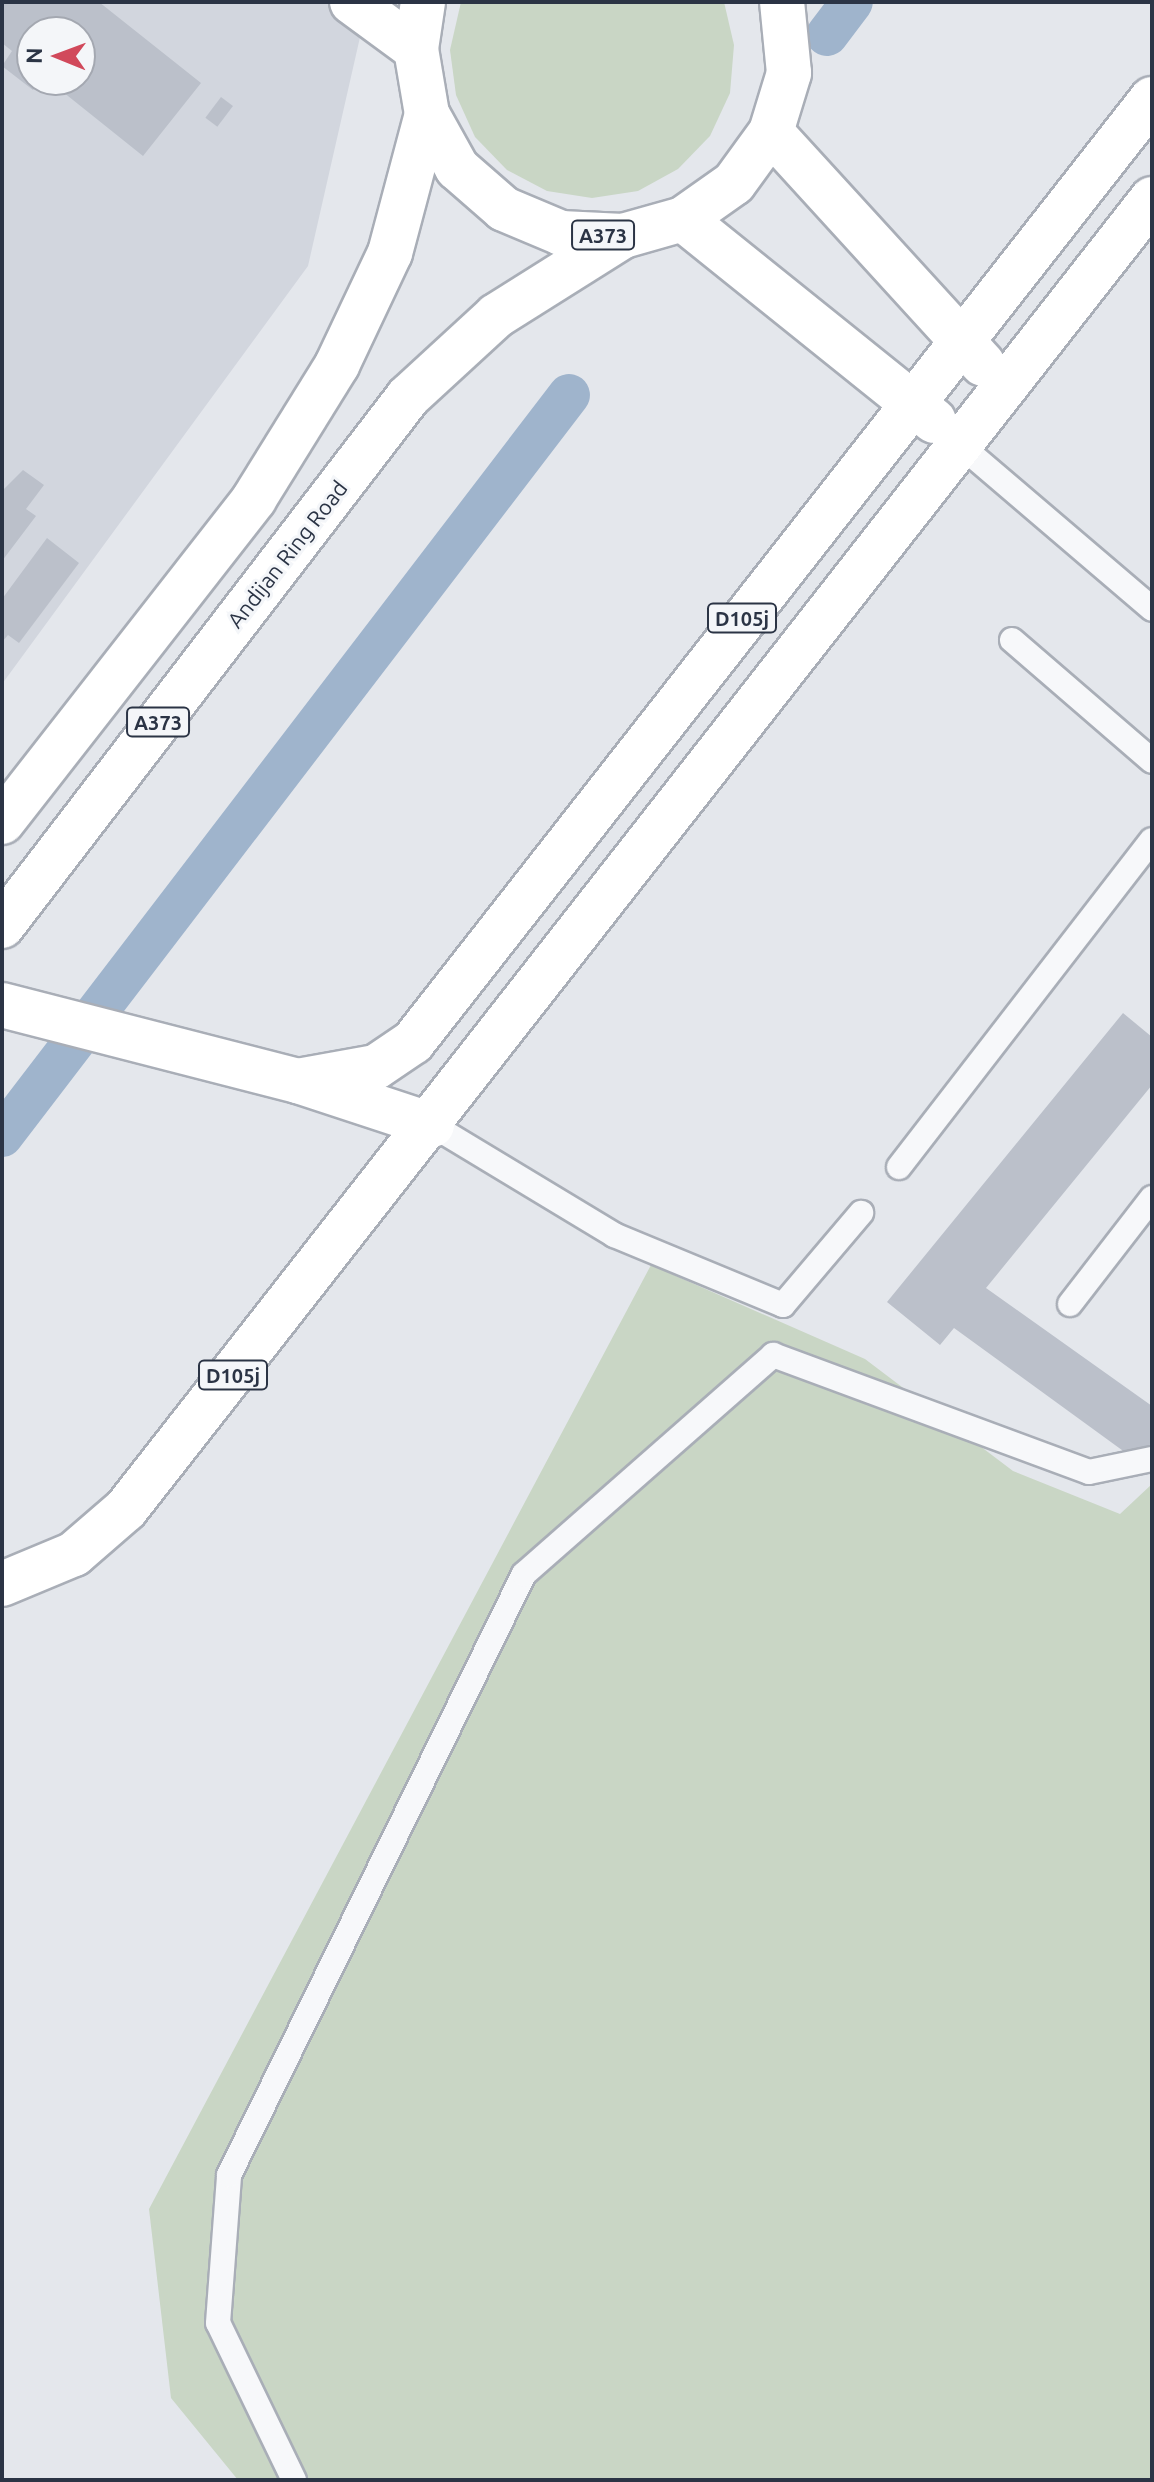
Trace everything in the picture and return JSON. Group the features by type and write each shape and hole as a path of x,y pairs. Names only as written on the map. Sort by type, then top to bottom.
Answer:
{"main road":[{"path":"352,2 416,49"},
{"name":"A373","path":"423,2 416,49 427,114 457,168 504,209 561,233 623,236 683,219 734,183 771,132 789,73 784,5"},
{"name":"D105j","path":"298,1081 376,1067 413,1042 1152,99"},
{"name":"A373","path":"2,822 254,499 337,365 390,253 427,114"},
{"path":"771,132 961,345 1006,383"},
{"name":"D105j","path":"2,1584 74,1554 126,1509 432,1125 615,877 1152,199"},
{"path":"683,219 914,402 959,444"},
{"name":"Andijan Ring Road","path":"2,926 408,397 496,316 623,236"},
{"name":"D105j","path":"2,1005 298,1081 432,1125"}],"lane":[{"path":"959,444 1152,609"},
{"path":"1012,640 1152,761"},
{"path":"899,1167 1152,840"},
{"path":"432,1125 614,1235 783,1305 861,1213"},
{"path":"1070,1304 1152,1198"},
{"path":"294,2480 218,2323 229,2175 524,1574 773,1355 1089,1472 1152,1459"}],"shaded area":[{"path":"2,2 368,2 308,266 2,684"}],"green space":[{"path":"461,2 724,2 734,45 730,93 710,136 678,169 638,191 592,198 547,191 507,170 475,137 456,95 450,50"},
{"path":"651,1265 865,1359 1013,1471 1120,1514 1152,1484 1152,2480 238,2480 171,2398 149,2209"}],"building":[{"path":"2,2 99,2 201,83 143,156 68,96 96,96 96,16 16,16 16,77 2,66 12,51 2,43"},
{"path":"221,97 233,106 217,127 205,118"},
{"path":"23,470 44,485 26,509 36,516 2,561 2,491"},
{"path":"47,538 79,563 19,643 8,635 2,642 2,599"},
{"path":"1123,1013 1152,1037 1152,1085 986,1288 1152,1406 1152,1442 1137,1461 954,1328 940,1345 887,1302"}],"waterway":[{"path":"827,35 852,2"},
{"path":"2,1136 569,395"}]}
